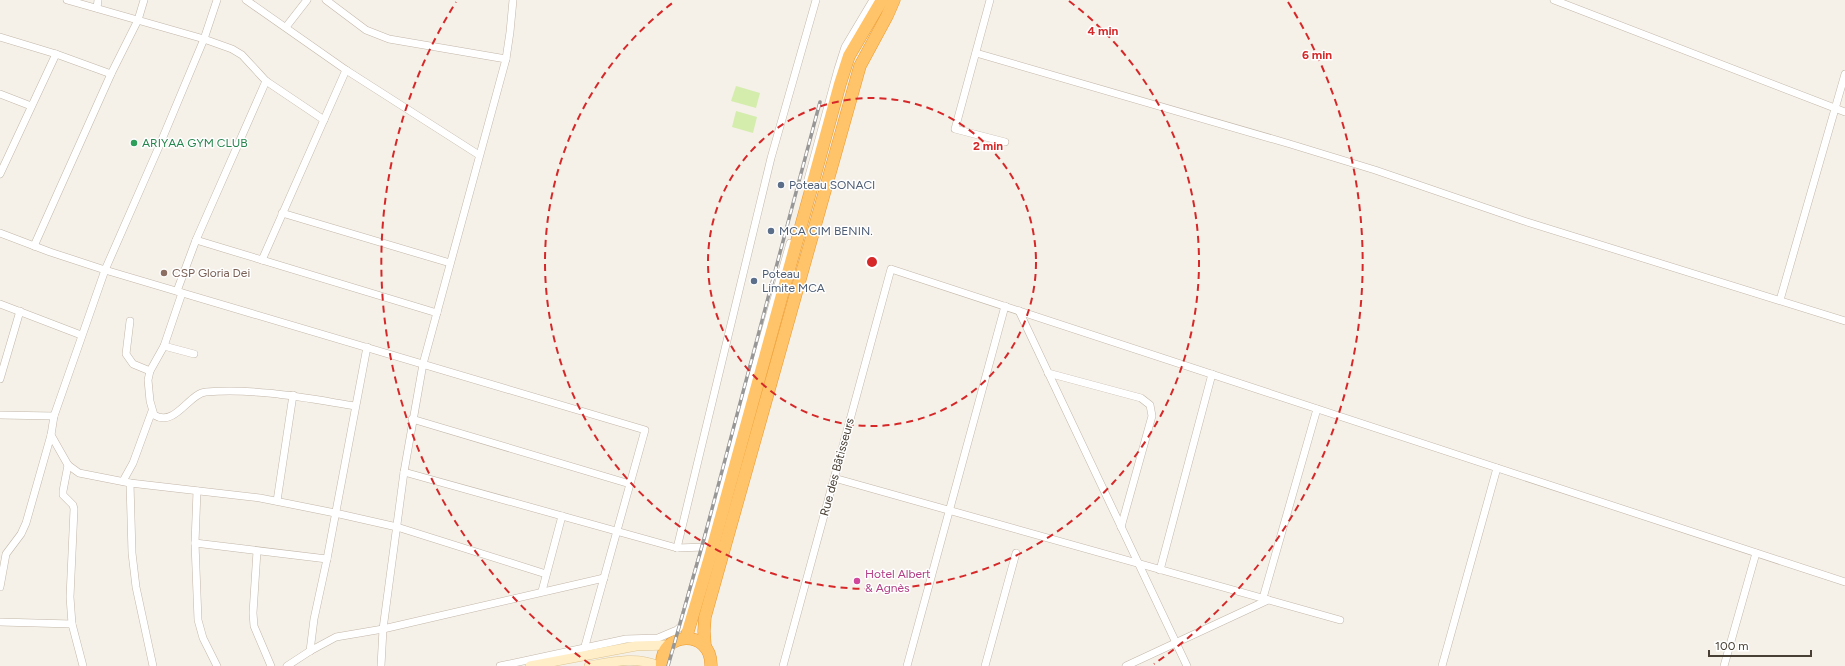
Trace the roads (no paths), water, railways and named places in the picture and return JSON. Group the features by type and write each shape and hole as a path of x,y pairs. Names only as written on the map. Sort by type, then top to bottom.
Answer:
{"highway":[{"path":"686,638 710,557 840,84 849,56 882,0"},
{"path":"711,666 710,655 705,646 705,617 860,66 888,16 894,0"},
{"path":"662,666 663,658 670,645 676,640 686,638 696,640 705,646"}],"street":[{"path":"67,0 204,39 232,49 242,55 266,81 324,120"},
{"path":"97,8 98,0"},
{"path":"34,246 111,74 138,20 144,0"},
{"path":"0,587 3,554 21,534 26,523 51,435 54,416 104,270 158,149 204,39 217,0"},
{"path":"246,0 256,3 286,27 346,70 479,155"},
{"path":"286,27 307,0"},
{"path":"326,0 366,30 389,39 506,59"},
{"path":"381,666 383,629 412,419 423,364 506,59 513,0"},
{"path":"677,548 771,158 816,0"},
{"path":"530,666 626,639 658,638 677,630 682,625 838,69 850,37 873,0"},
{"path":"990,0 955,129 1005,142"},
{"path":"1554,0 1845,112"},
{"path":"0,37 56,54 111,74"},
{"path":"976,53 1375,170 1524,221 1845,320"},
{"path":"0,174 3,162 56,54"},
{"path":"262,260 346,70"},
{"path":"1780,300 1845,74"},
{"path":"153,666 136,587 127,482 152,411 148,380 150,371 164,346 196,240 266,81"},
{"path":"0,94 31,106"},
{"path":"282,213 450,263"},
{"path":"0,233 104,270 645,430 585,651"},
{"path":"196,240 437,313"},
{"name":"Rue des Bâtisseurs","path":"783,666 892,269 1005,306"},
{"path":"0,304 81,335"},
{"path":"907,666 1005,306 1845,582"},
{"path":"1019,311 1187,666"},
{"path":"0,379 2,366 20,312"},
{"path":"130,321 126,354 133,364 150,371"},
{"path":"164,346 194,354"},
{"path":"310,650 314,619 327,559 366,347"},
{"path":"1048,373 1141,398 1150,405 1152,416 1121,527"},
{"path":"1160,570 1212,374"},
{"path":"152,411 158,418 172,416 204,392 263,391 355,406"},
{"path":"277,501 292,396"},
{"path":"1126,666 1266,599 1317,409"},
{"path":"0,415 54,416"},
{"path":"412,419 630,484"},
{"path":"51,435 68,465 79,473 127,482 277,501 335,513 397,527 546,574"},
{"path":"68,465 63,495 73,505 74,510 70,576 72,624 83,666"},
{"path":"1442,666 1498,468"},
{"path":"404,472 677,548 705,547"},
{"path":"834,478 1340,620"},
{"path":"197,490 195,543 198,620 203,638 217,666"},
{"path":"542,591 562,516"},
{"path":"195,543 327,559"},
{"path":"257,551 253,613 254,626 271,666"},
{"path":"985,666 1016,553"},
{"path":"1724,666 1756,553"},
{"path":"287,666 310,650 336,637 383,629 542,591 604,578"},
{"path":"0,622 72,624"},
{"path":"500,666 585,651 636,646 670,645"},
{"path":"589,666 611,662 638,660 650,662 658,666"}],"railway":[{"path":"668,666 704,539 820,102"}],"place":[{"name":"ARIYAA GYM CLUB","path":"134,143"},
{"name":"Poteau SONACI","path":"781,185"},
{"name":"MCA CIM BENIN.","path":"771,231"},
{"name":"CSP Gloria Dei","path":"164,273"},
{"name":"Poteau Limite MCA","path":"754,281"},
{"name":"Hotel Albert & Agnès","path":"857,581"}]}
